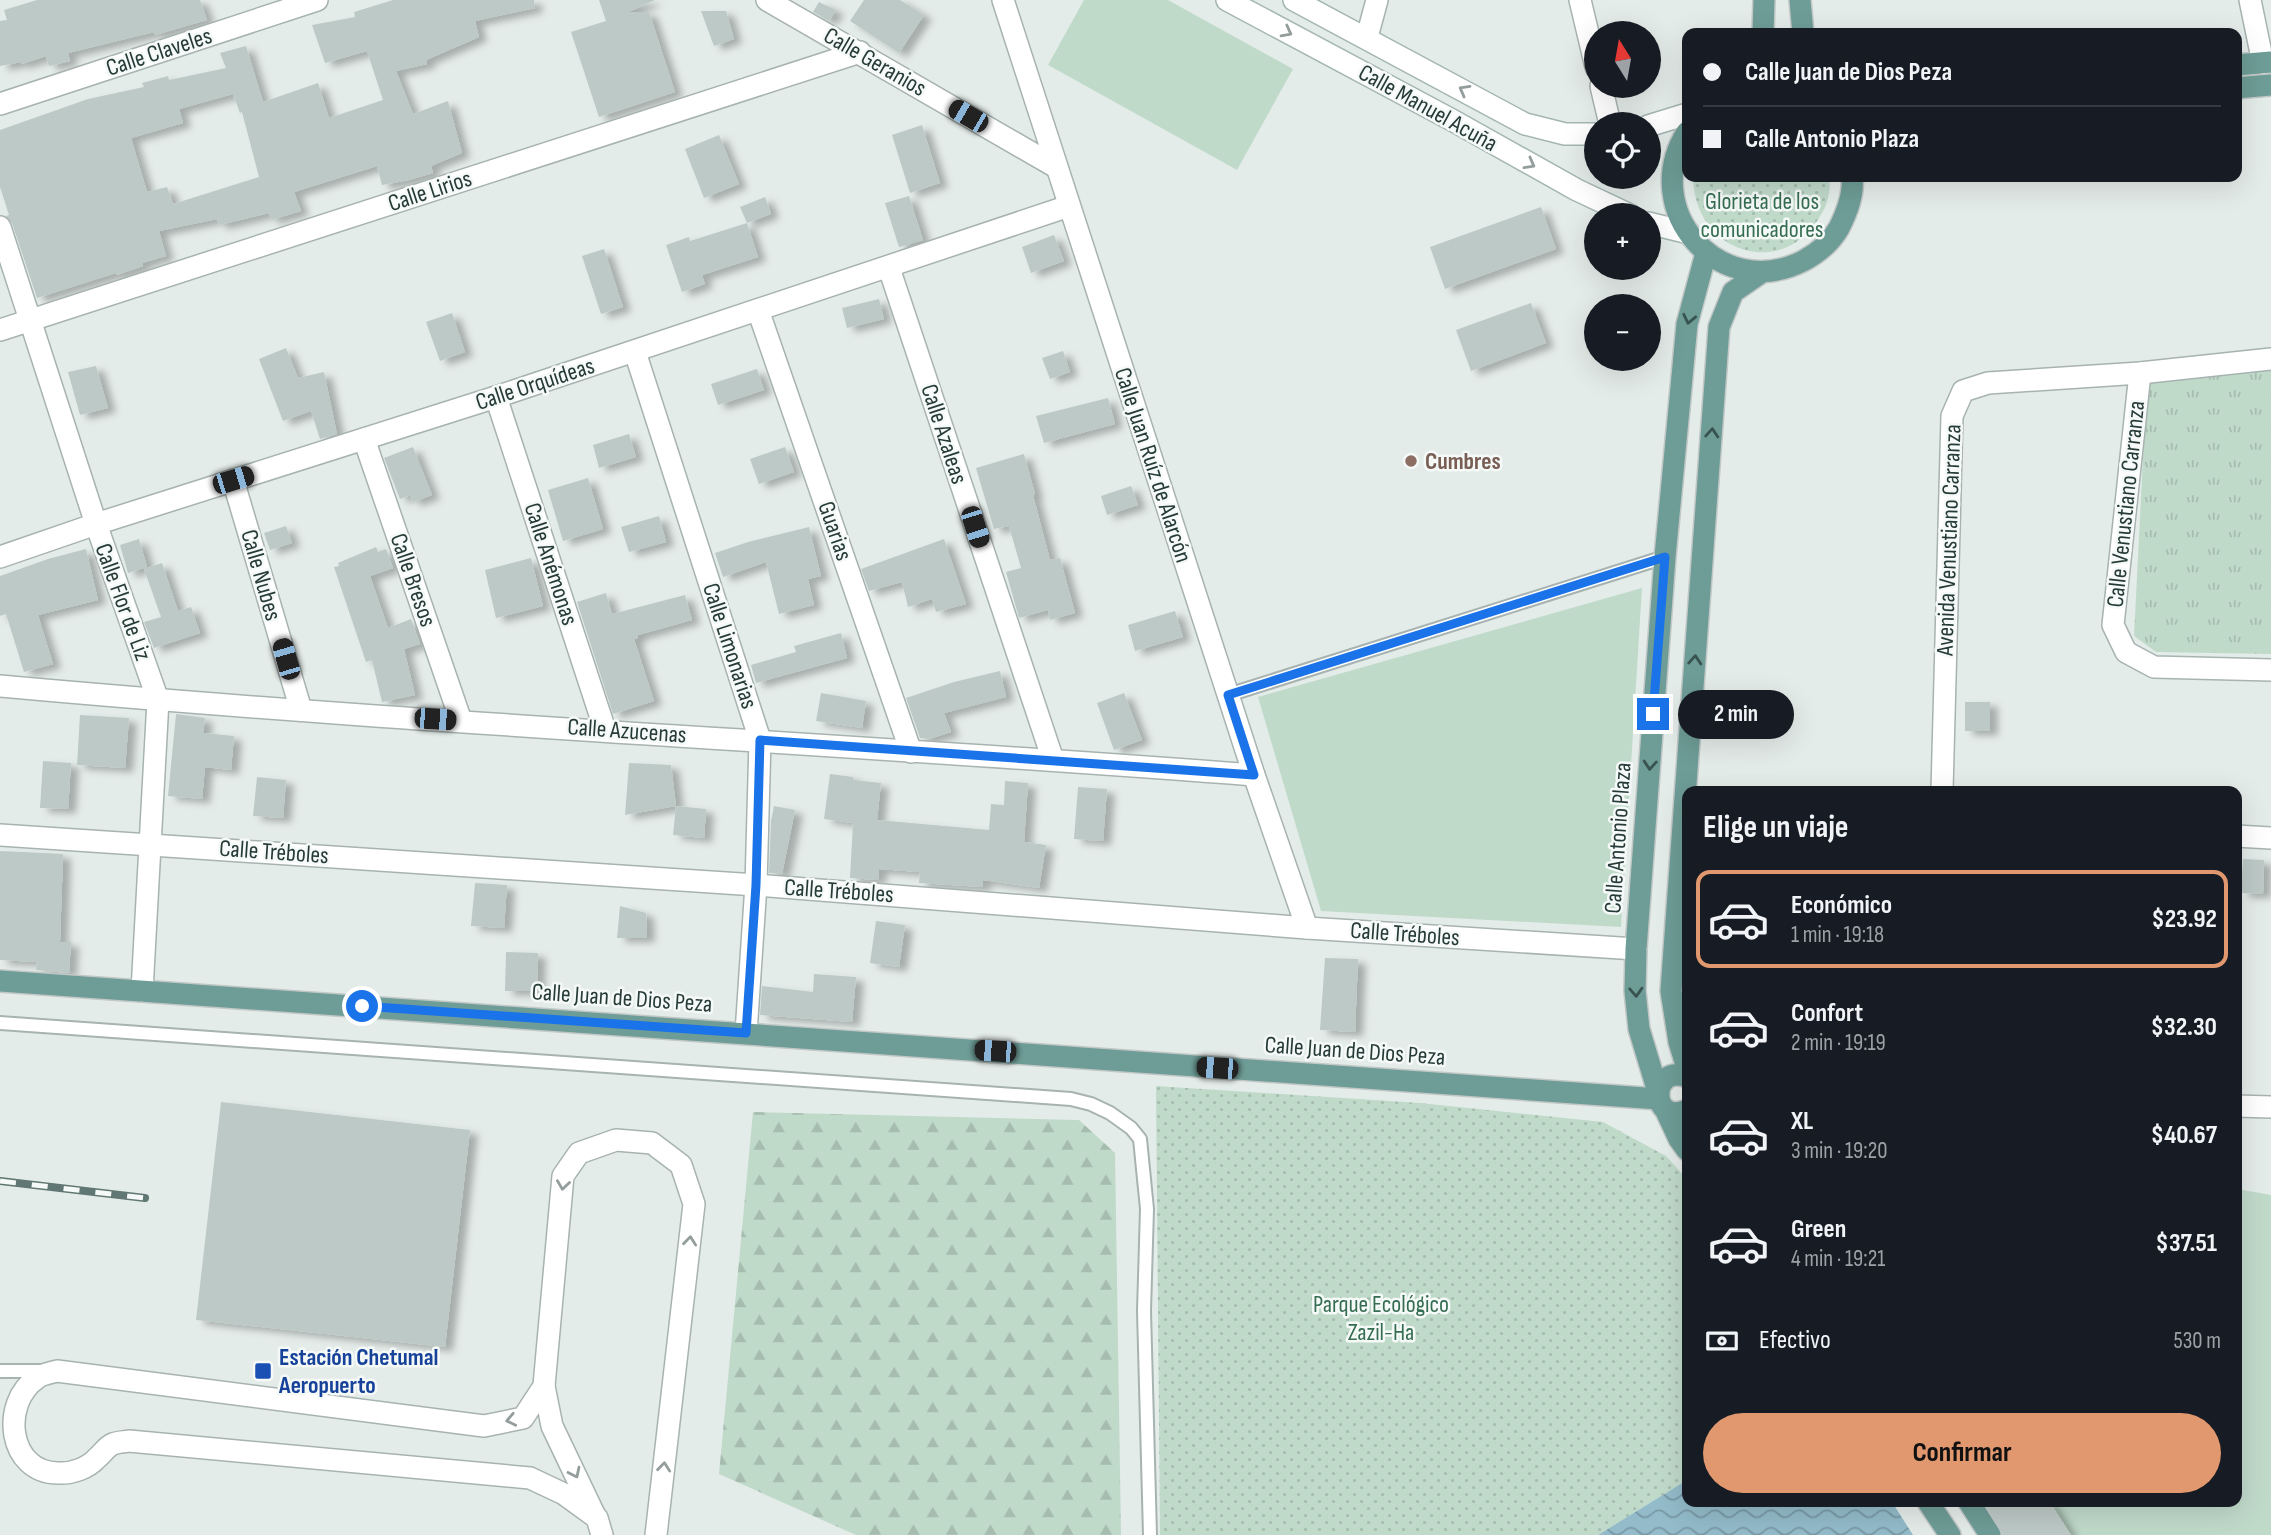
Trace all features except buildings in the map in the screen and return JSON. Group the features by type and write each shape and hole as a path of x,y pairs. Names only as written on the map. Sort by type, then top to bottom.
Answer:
{"main road":[{"path":"1763,0 1763,28"},
{"path":"1800,0 1803,28"},
{"path":"2242,65 2267,63"},
{"path":"2242,87 2271,85"},
{"path":"1682,140 1677,148 1671,180 1676,211 1689,233 1706,253 1732,267 1762,272 1790,268 1814,255 1834,236 1848,212 1853,182"},
{"name":"Calle Antonio Plaza","path":"1682,1143 1661,1100 1639,1030 1635,991 1636,949 1665,557 1687,324 1706,253"},
{"path":"1686,786 1720,327 1733,292 1762,272"},
{"path":"1682,842 1671,991 1682,1052"},
{"name":"Calle Juan de Dios Peza","path":"0,981 1661,1100 1677,1113 1682,1112"},
{"path":"1661,1100 1663,1081 1668,1077 1682,1075"},
{"path":"1931,1507 1950,1535"},
{"path":"1972,1507 1990,1535"}],"street":[{"name":"Calle Claveles","path":"0,104 317,0"},
{"name":"Calle Geranios","path":"767,0 1056,167"},
{"name":"Calle Juan Ruíz de Alarcón","path":"1003,0 1254,775 1307,928"},
{"name":"Calle Manuel Acuña","path":"1227,0 1605,203"},
{"name":"Calle Manuel Acuña","path":"1294,0 1525,124 1565,134 1584,134"},
{"path":"1367,37 1377,0"},
{"path":"1580,0 1585,21"},
{"path":"2250,0 2267,63"},
{"name":"Calle Lirios","path":"0,330 860,52"},
{"path":"1661,122 1682,116"},
{"name":"Calle Orquídeas","path":"0,557 635,352 1069,206"},
{"path":"1661,226 1689,233"},
{"name":"Calle Flor de Liz","path":"0,227 96,524 158,701 142,990"},
{"name":"Calle Azaleas","path":"889,268 1053,760"},
{"name":"Guarias","path":"758,310 911,752"},
{"name":"Calle Limonarias","path":"635,352 760,740 756,885 746,1033"},
{"name":"Avenida Venustiano Carranza","path":"1942,786 1952,416 1963,391 1988,383 2140,373 2271,359"},
{"name":"Calle Venustiano Carranza","path":"2140,373 2113,625 2126,652 2154,667 2271,670"},
{"name":"Calle Anémonas","path":"496,397 605,730"},
{"name":"Calle Bresos","path":"365,439 461,721"},
{"name":"Calle Nubes","path":"233,480 301,710"},
{"name":"Calle Azucenas","path":"0,686 158,701 1254,775"},
{"name":"Calle Tréboles","path":"0,835 756,885 1307,928 1636,949"},
{"path":"2242,836 2271,838"},
{"path":"2242,1106 2271,1107"},
{"path":"599,1527 552,1426 544,1386 563,1175 579,1153 616,1140 652,1143 681,1166 694,1204 656,1535"},
{"path":"544,1386 523,1418 484,1426 57,1371 39,1376 26,1387 13,1415 17,1448 36,1470 58,1474 77,1471 94,1462 111,1444 129,1441 530,1479 564,1494 599,1527"}],"lane":[{"path":"1228,695 1665,557"},
{"path":"0,1023 1072,1099 1091,1104 1130,1128 1140,1139 1147,1209 1144,1311 1150,1535"},
{"path":"0,1371 57,1371"}],"green space":[{"path":"1084,0 1168,0 1293,69 1237,170 1048,65"},
{"name":"Glorieta de los comunicadores","path":"1694,182 1829,182 1822,213 1806,234 1786,247 1765,252 1744,250 1724,240 1708,225 1697,203"},
{"path":"2271,369 2271,654 2156,652 2134,636 2147,379"},
{"path":"1642,588 1621,927 1321,911 1258,697"},
{"name":"Parque Ecológico Zazil-Ha","path":"1156,1086 1420,1103 1603,1122 1666,1156 1682,1174 1682,1483 1598,1535 1160,1535"},
{"path":"753,1112 1079,1120 1115,1153 1121,1535 856,1535 719,1474"},
{"path":"2242,1190 2271,1195 2271,1535 2001,1535 1983,1507 2242,1507"}],"water":[{"path":"1682,1483 1682,1507 1895,1507 1913,1535 1598,1535"}],"railway":[{"path":"0,1181 145,1198"}],"place":[{"name":"Cumbres","path":"1411,461"},
{"name":"Estación Chetumal Aeropuerto","path":"263,1371"}],"route":[{"path":"362,1006 746,1033 756,885 760,740 1254,775 1228,695 1665,557 1653,714"}]}
